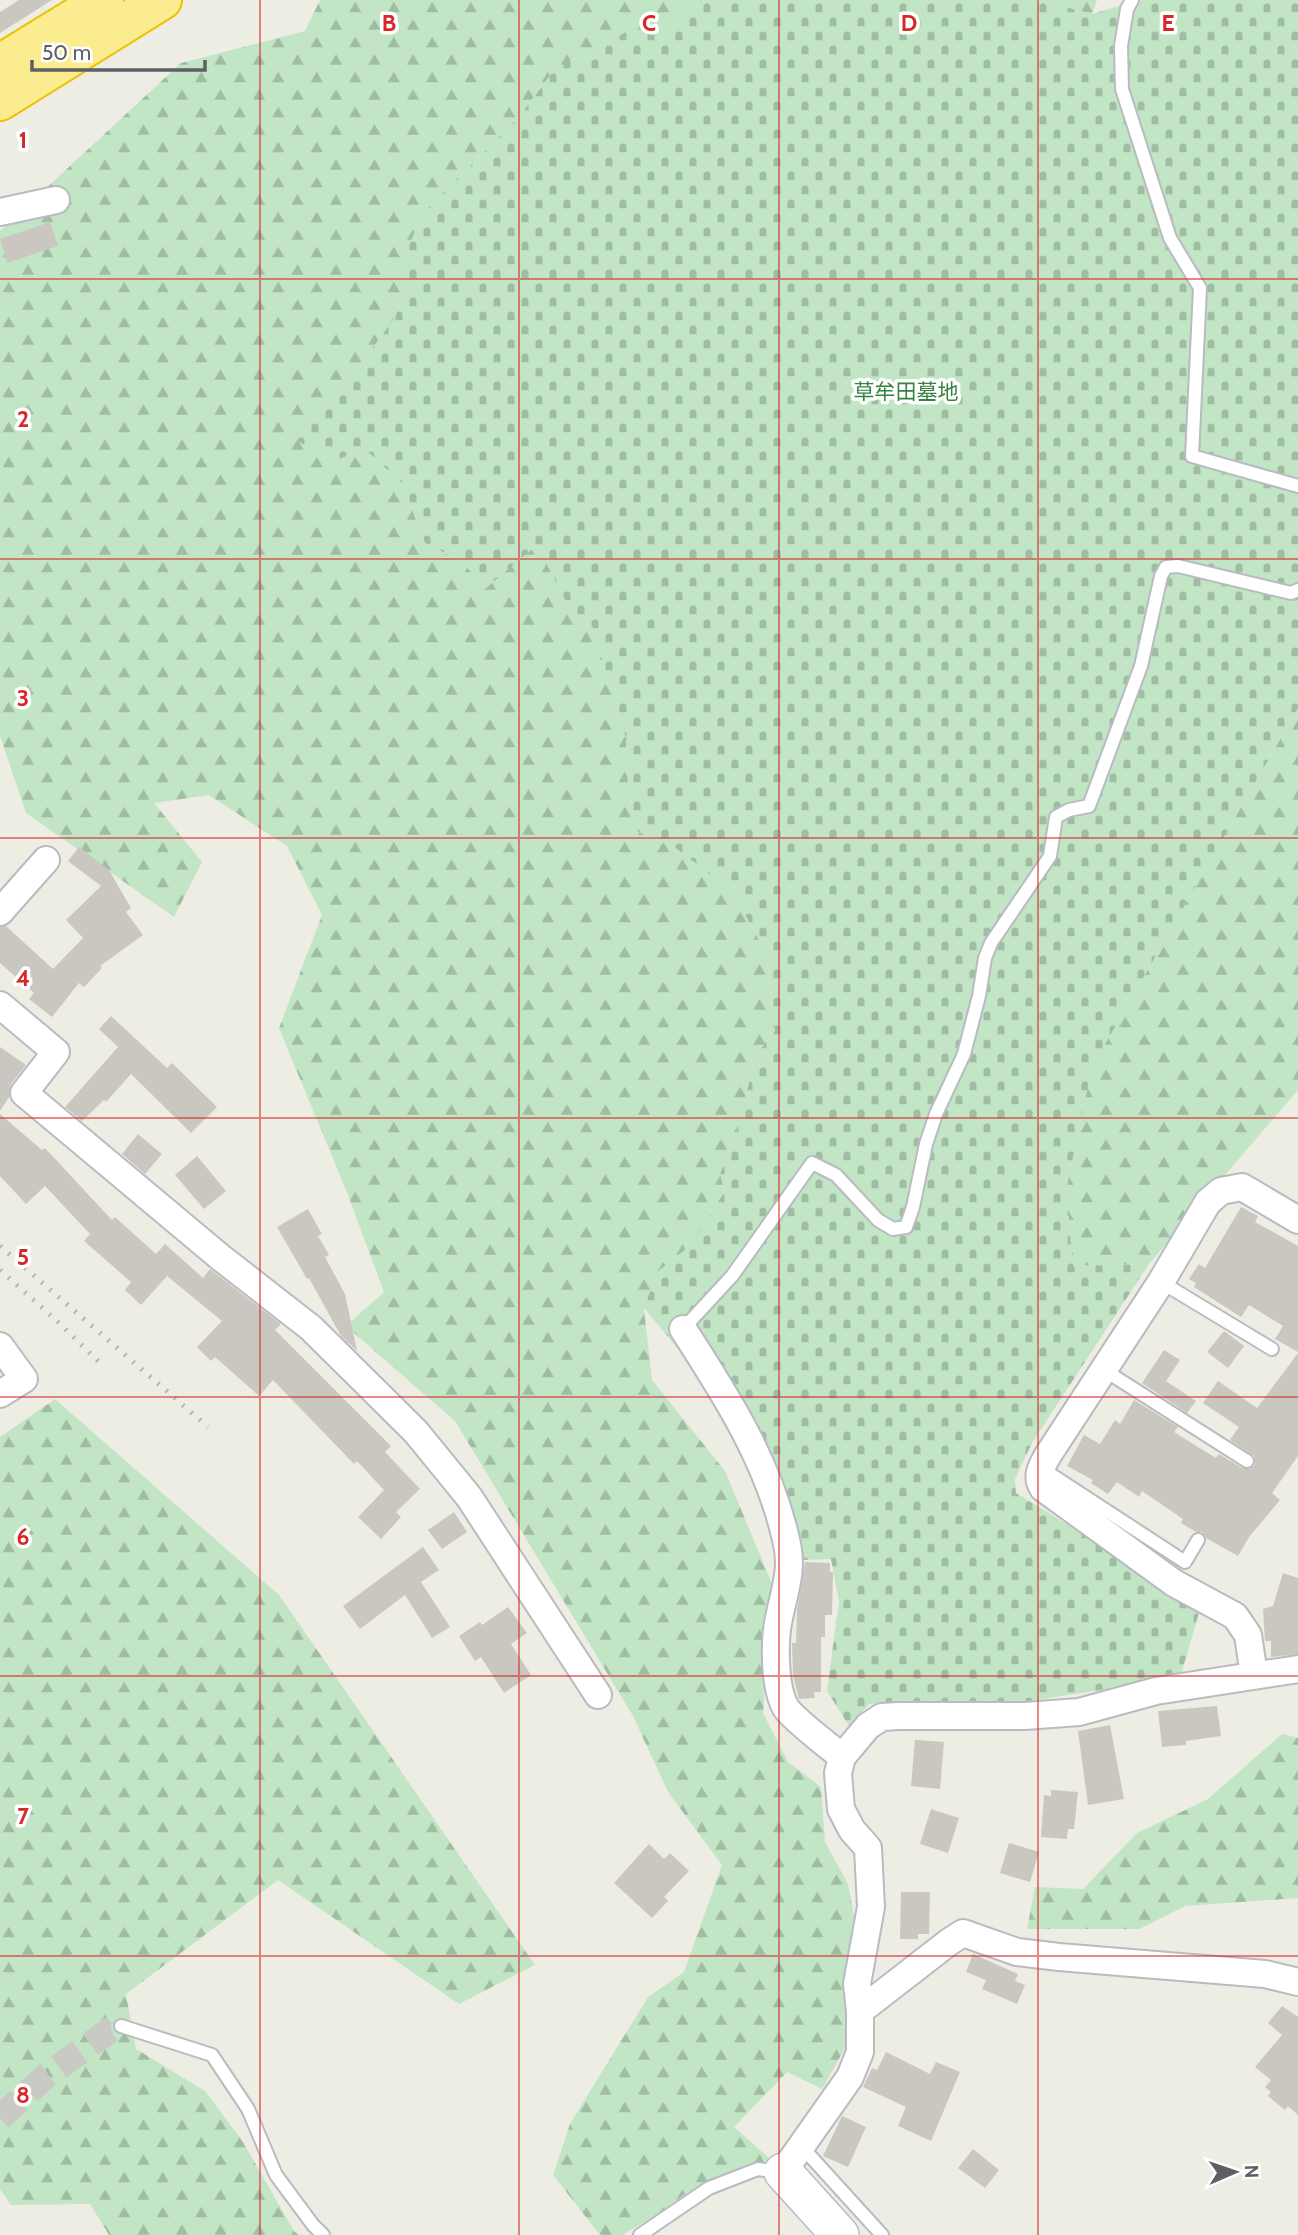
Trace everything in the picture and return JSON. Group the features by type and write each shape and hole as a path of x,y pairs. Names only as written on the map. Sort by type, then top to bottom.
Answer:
{"highway":[{"path":"0,64 104,0"},
{"path":"0,101 163,0"}],"street":[{"path":"0,212 56,200"},
{"path":"0,912 46,860"},
{"path":"0,1004 56,1052 24,1093 220,1257 312,1328 416,1432 469,1497 598,1695"},
{"path":"1254,1675 1248,1635 1235,1616 1174,1583 1043,1488 1039,1482 1041,1468 1161,1282 1208,1202 1222,1191 1242,1187 1298,1220"},
{"path":"683,1329 737,1413 756,1451 779,1510 788,1548 789,1569 778,1621 776,1654 780,1689 786,1708 842,1757"},
{"path":"0,1346 24,1379 0,1394"},
{"path":"840,2235 792,2159 850,2077 860,2052 857,1984 871,1907 868,1848 852,1830 841,1809 838,1773 842,1757 868,1726 881,1717 1025,1716 1079,1712 1156,1691 1298,1669"},
{"path":"860,2011 963,1933 1028,1953 1265,1974 1298,1982"}],"lane":[{"path":"1132,0 1127,9 1121,46 1122,89 1170,238 1200,288 1192,456 1298,486"},
{"path":"683,1329 732,1276 812,1163 836,1175 878,1220 893,1229 906,1227 936,1114 964,1054 979,996 985,958 992,943 1050,856 1056,817 1069,810 1089,806 1141,666 1161,576 1166,566 1178,566 1291,593 1298,590"},
{"path":"1161,1282 1272,1349"},
{"path":"1104,1370 1247,1461"},
{"path":"1041,1468 1185,1562 1198,1540"},
{"path":"121,2026 212,2055 247,2109 276,2175 323,2235"},
{"path":"640,2235 709,2188 792,2159 882,2235"}],"green space":[{"path":"320,0 705,0 673,28 626,32 555,69 519,117 422,214 404,260 408,280 395,317 334,402 297,440 332,461 366,450 402,483 425,543 463,562 484,588 537,545 581,630 592,626 626,738 628,784 637,831 677,849 732,891 766,953 775,1031 756,1055 737,1130 720,1174 725,1191 691,1245 644,1309 652,1380 725,1471 773,1586 763,1713 788,1762 821,1787 825,1842 848,1884 855,1920 849,2041 822,2089 787,2072 734,2127 770,2159 687,2193 622,2235 600,2235 553,2175 570,2124 648,1997 684,1972 722,1865 668,1792 633,1716 455,1421 346,1326 384,1292 346,1190 279,1028 322,915 287,846 209,795 154,803 202,862 174,917 26,813 0,736 0,231 181,63 305,31"},
{"name":"草牟田墓地","path":"705,0 1039,0 1092,14 1139,0 1298,0 1298,708 1092,1067 1066,1190 1073,1266 1149,1264 1032,1443 1015,1479 1016,1493 1201,1606 1180,1678 1016,1703 898,1706 869,1704 849,1726 827,1691 839,1601 831,1559 801,1560 766,1454 644,1308 657,1272 691,1245 725,1191 720,1174 737,1130 756,1055 775,1031 766,953 732,891 677,849 637,831 628,784 626,738 592,626 581,631 537,545 485,589 463,562 425,543 402,483 366,450 332,461 296,440 334,402 395,317 408,280 403,260 422,214 519,117 555,69 626,32 673,28"},
{"path":"1039,0 1097,0 1092,14"},
{"path":"1298,708 1298,1090 1149,1264 1073,1266 1066,1190 1092,1066"},
{"path":"55,1399 279,1595 535,1965 459,2004 278,1880 126,1994 136,2049 205,2091 243,2142 294,2231 299,2235 109,2235 90,2204 11,2205 0,2189 0,1437"},
{"path":"1282,1734 1298,1738 1298,1898 1185,1906 1139,1929 1027,1929 1035,1887 1083,1889 1137,1833 1208,1799"}],"building":[{"path":"19,0 52,0 0,33 0,12"},
{"path":"50,222 58,246 7,263 0,239"},
{"path":"79,847 109,870 131,908 126,912 143,935 100,966 102,968 84,987 79,983 52,1017 29,999 34,993 0,963 0,927 6,926 53,969 83,938 66,920 101,886 68,861"},
{"path":"111,1016 167,1068 172,1063 217,1107 191,1133 131,1074 106,1102 104,1100 82,1121 65,1107 118,1047 99,1029"},
{"path":"0,1047 26,1065 11,1084 9,1097 0,1111"},
{"path":"0,1114 42,1150 45,1148 112,1220 115,1217 156,1254 165,1244 203,1278 210,1269 281,1324 275,1330 391,1446 385,1452 420,1489 396,1512 401,1517 381,1539 358,1517 384,1490 357,1461 354,1464 273,1380 259,1396 215,1357 211,1361 197,1347 222,1321 167,1276 141,1305 125,1290 131,1282 84,1241 90,1234 45,1186 26,1204 0,1176"},
{"path":"138,1134 162,1154 145,1174 122,1154"},
{"path":"197,1156 226,1191 204,1209 175,1175"},
{"path":"1241,1207 1258,1216 1255,1222 1298,1246 1298,1352 1275,1339 1283,1326 1249,1305 1241,1317 1194,1287 1196,1283 1189,1279 1199,1264 1205,1268"},
{"path":"308,1209 322,1234 318,1236 329,1255 325,1257 345,1294 357,1351 341,1336 277,1227"},
{"path":"1224,1331 1244,1346 1228,1368 1207,1352"},
{"path":"1164,1350 1180,1360 1166,1381 1196,1401 1187,1413 1142,1383"},
{"path":"1298,1353 1298,1456 1272,1493 1280,1500 1249,1537 1238,1556 1206,1538 1202,1532 1196,1532 1181,1523 1183,1519 1142,1491 1139,1497 1117,1482 1108,1494 1091,1483 1093,1480 1067,1466 1084,1435 1100,1444 1115,1420 1120,1424 1134,1400 1178,1427 1174,1432 1216,1458 1219,1454 1242,1468 1250,1469 1255,1465 1254,1456 1230,1440 1239,1427 1203,1403 1218,1381 1257,1408"},
{"path":"454,1512 467,1532 442,1549 428,1530"},
{"path":"423,1547 439,1570 421,1582 450,1627 432,1638 405,1595 360,1629 343,1606"},
{"path":"805,1562 830,1563 830,1572 833,1572 832,1615 825,1615 825,1637 821,1637 821,1692 814,1692 815,1698 799,1699 793,1675 792,1643 796,1643 797,1610"},
{"path":"1283,1573 1298,1578 1298,1654 1271,1657 1271,1641 1265,1641 1263,1609 1273,1606"},
{"path":"508,1607 527,1633 511,1644 531,1675 504,1693 481,1657 475,1661 459,1636 480,1622 482,1625"},
{"path":"1217,1706 1221,1736 1186,1741 1186,1745 1162,1747 1158,1711"},
{"path":"1110,1725 1124,1799 1088,1805 1078,1731"},
{"path":"915,1740 944,1742 940,1789 911,1786"},
{"path":"1051,1790 1078,1792 1074,1829 1068,1829 1067,1839 1041,1837 1044,1795 1051,1796"},
{"path":"931,1809 959,1818 948,1853 920,1844"},
{"path":"1009,1843 1039,1852 1030,1882 1000,1873"},
{"path":"649,1844 664,1859 670,1853 689,1871 664,1897 668,1901 652,1918 614,1883"},
{"path":"901,1892 930,1892 929,1934 918,1934 918,1939 900,1939"},
{"path":"973,1954 1018,1974 1015,1981 1025,1985 1017,2004 982,1989 986,1980 966,1972"},
{"path":"1282,2006 1298,2017 1298,2115 1288,2106 1285,2110 1268,2096 1271,2092 1265,2087 1271,2080 1255,2067 1282,2035 1268,2023"},
{"path":"886,2052 930,2074 936,2062 960,2072 931,2141 898,2126 906,2107 863,2087 872,2068 877,2070"},
{"path":"842,2116 866,2127 848,2167 823,2156"},
{"path":"973,2149 999,2170 985,2188 958,2168"}],"tunnel":[{"path":"0,2118 46,2076 110,2030 121,2026"}],"railway":[{"path":"0,1246 208,1427"},
{"path":"0,1270 104,1367"}]}
